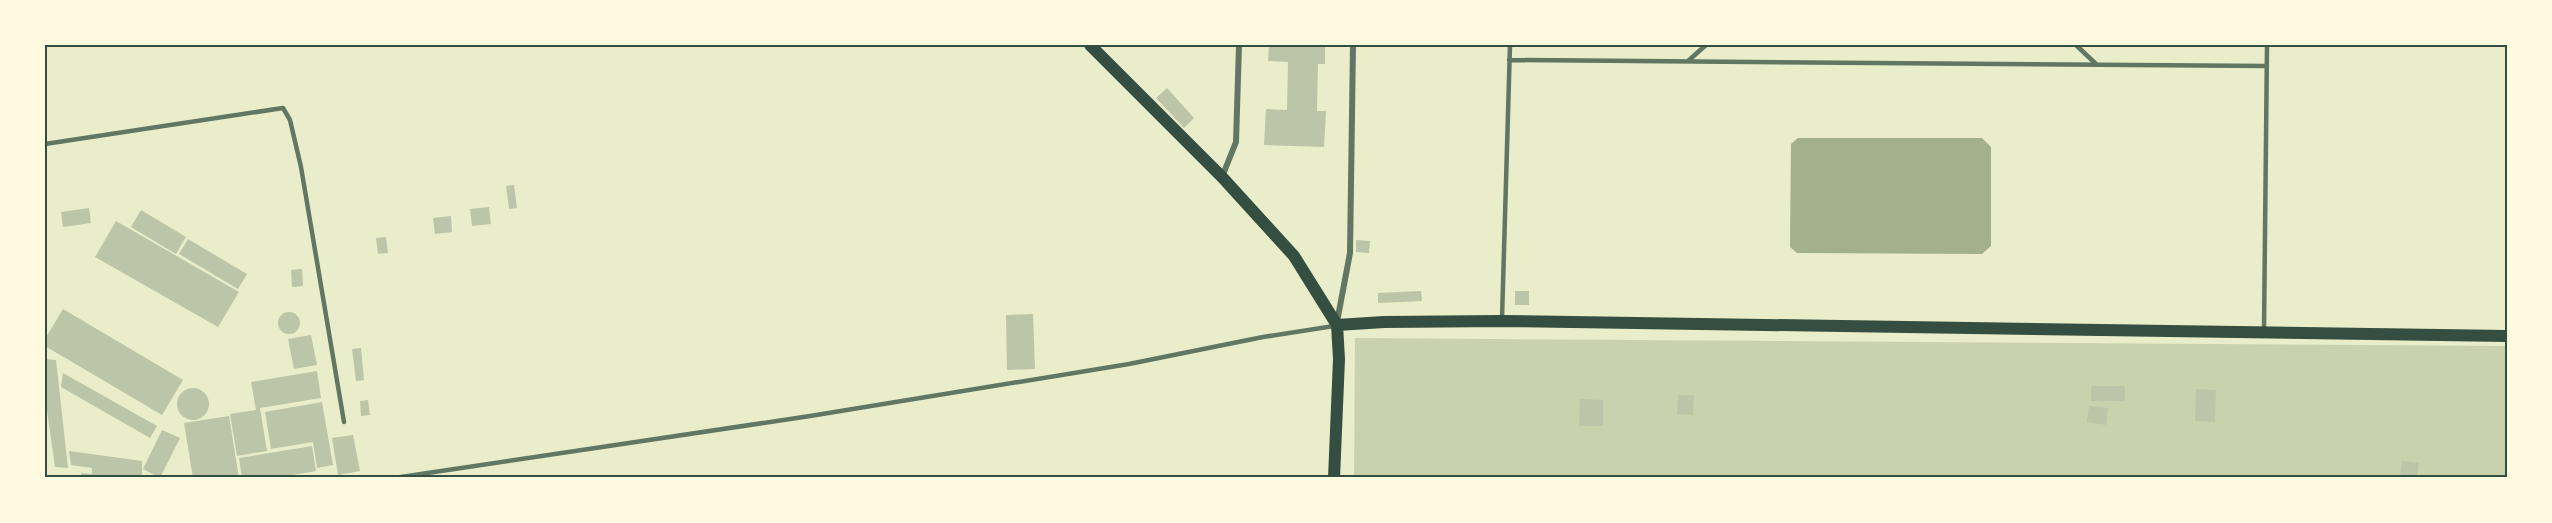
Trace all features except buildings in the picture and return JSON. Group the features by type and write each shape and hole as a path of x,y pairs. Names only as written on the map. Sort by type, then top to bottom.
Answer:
{"main road":[{"path":"1090,45 1222,177 1294,256 1337,325 1339,359 1334,478"},
{"path":"1337,325 1384,322 1502,321 2507,336"}],"street":[{"path":"1222,177 1236,142 1239,45"},
{"path":"1337,325 1350,254 1353,45"}],"lane":[{"path":"1502,321 1509,45"},
{"path":"1688,62 1706,45"},
{"path":"2076,45 2096,65"},
{"path":"2264,332 2267,45"},
{"path":"1509,60 2267,66"},
{"path":"45,144 283,108 290,120 301,167 344,422"},
{"path":"394,478 810,416 1129,364 1263,337 1337,325"}],"shaded area":[{"path":"1798,138 1982,138 1991,147 1991,246 1982,254 1797,253 1790,247 1791,144"},
{"path":"1355,338 2507,346 2507,478 1354,478"}]}
